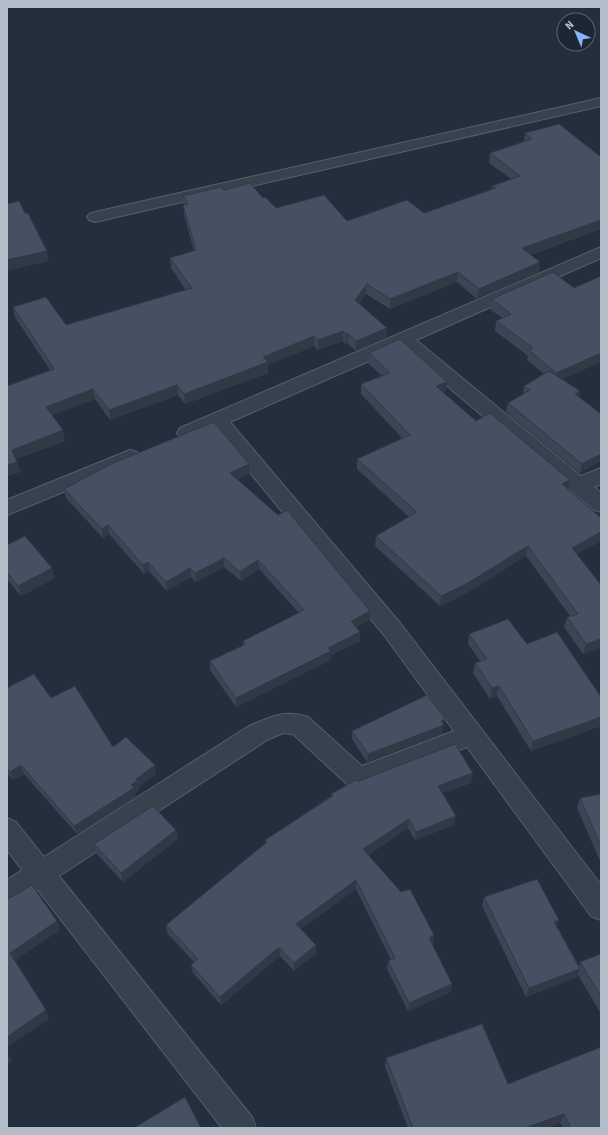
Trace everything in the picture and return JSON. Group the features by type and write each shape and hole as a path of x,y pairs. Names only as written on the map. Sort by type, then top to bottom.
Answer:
{"street":[{"path":"95,217 601,102"},
{"path":"167,441 601,252"},
{"path":"403,339 601,505"},
{"path":"218,420 392,628 601,907"},
{"path":"7,508 146,450"},
{"path":"579,486 601,475"},
{"path":"7,895 258,733 281,724 299,724 358,778 471,735"},
{"path":"7,830 42,872 240,1128"}],"building":[{"path":"559,124 601,157 601,220 522,248 540,262 479,289 458,272 390,299 367,284 355,300 387,328 356,341 348,333 346,334 343,331 318,340 314,336 263,357 268,362 184,394 177,385 109,410 93,389 46,407 63,430 12,450 17,462 7,465 7,386 54,369 13,307 46,297 66,325 192,288 170,258 196,250 183,205 188,204 183,196 221,187 224,190 250,183 263,198 265,197 276,208 324,195 347,221 407,200 424,213 496,188 492,186 520,176 490,153 532,139 525,133"},
{"path":"19,201 25,213 28,213 47,251 7,260 7,204"},
{"path":"553,272 574,288 601,276 601,353 556,373 529,350 533,348 496,321 511,314 492,299"},
{"path":"400,339 447,382 436,386 476,421 490,413 570,480 562,484 601,518 601,532 572,548 601,585 601,639 586,644 567,617 578,614 528,546 466,584 441,596 376,536 417,512 357,459 410,435 361,384 390,373 369,353"},
{"path":"549,371 580,391 575,394 601,414 601,454 582,464 508,403 530,390 524,386"},
{"path":"214,422 249,464 230,473 278,515 287,510 370,611 351,621 360,632 328,648 331,651 236,698 210,661 246,644 243,641 304,610 258,560 240,572 224,558 195,573 190,568 166,582 148,562 143,565 108,525 102,529 64,489 111,464"},
{"path":"25,536 52,568 18,586 7,572 7,545"},
{"path":"508,619 527,644 557,632 601,697 601,717 533,741 499,686 492,688 475,663 487,659 469,634"},
{"path":"34,674 51,698 75,686 113,747 126,737 155,765 136,779 138,780 131,785 134,788 74,826 21,765 10,772 7,768 7,688"},
{"path":"427,695 445,719 441,721 444,725 368,754 352,731"},
{"path":"455,744 473,773 438,786 456,816 416,832 409,819 363,849 401,892 410,889 434,935 429,938 452,984 409,1003 388,961 395,958 356,880 296,924 316,945 294,963 279,947 220,997 191,965 198,959 166,925 267,842 265,840 333,796 331,794 356,780 359,781"},
{"path":"601,794 601,846 580,798"},
{"path":"153,806 176,830 121,873 94,844"},
{"path":"537,879 559,920 554,922 580,969 529,988 484,897"},
{"path":"32,885 57,921 10,953 46,1010 7,1037 7,899"},
{"path":"601,954 601,996 580,962"},
{"path":"482,1024 508,1084 601,1047 601,1128 571,1128 564,1114 525,1128 413,1128 386,1058"},
{"path":"185,1097 201,1128 134,1128"}]}
